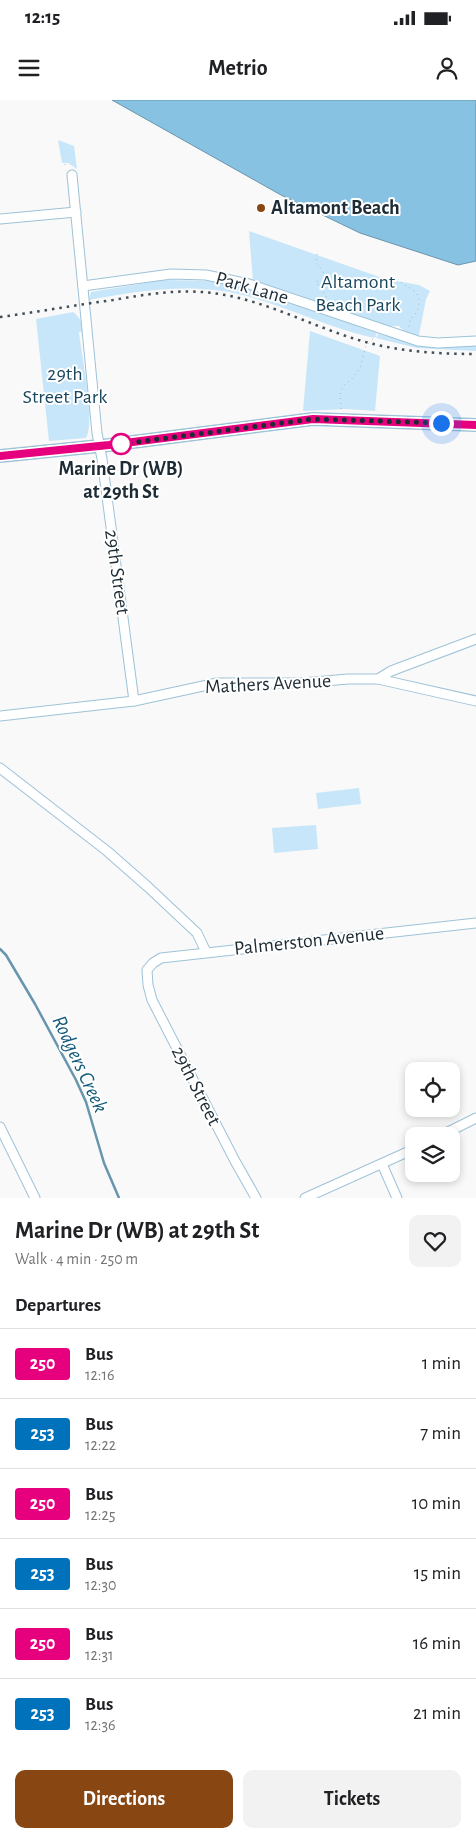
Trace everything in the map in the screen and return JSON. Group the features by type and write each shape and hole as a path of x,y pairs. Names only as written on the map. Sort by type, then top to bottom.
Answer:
{"main road":[{"path":"0,456 99,446 313,419 476,425"}],"street":[{"name":"29th Street","path":"72,175 99,446 134,701"},
{"path":"0,219 76,212"},
{"name":"Park Lane","path":"83,286 170,274 206,275 250,284 418,341 438,343 476,341"},
{"path":"378,679 391,671 476,639"},
{"name":"Mathers Avenue","path":"0,716 134,701 217,683 302,683 348,679 378,679 476,701"},
{"path":"0,768 107,851 148,887 197,933 206,952"},
{"name":"Palmerston Avenue","path":"147,970 160,958 476,923"},
{"name":"29th Street","path":"147,970 152,1000 256,1198"},
{"path":"458,1127 476,1118"},
{"path":"0,1127 35,1198"},
{"path":"305,1198 405,1153"},
{"path":"382,1164 397,1198"}],"path":[{"path":"316,254 315,260 330,282 316,281 330,302"},
{"path":"401,282 416,292 419,300 419,307 414,317 410,319 409,327 412,329 411,331"},
{"path":"341,408 340,392 360,368 366,346 378,333"},
{"path":"74,370 83,364"}],"green space":[{"path":"58,140 74,146 77,169 68,163 62,163"},
{"name":"Altamont Beach Park","path":"249,231 385,279 419,285 430,291 426,299 419,335 406,333 399,326 383,326 253,281"},
{"path":"164,280 216,281 247,287 377,333 374,338 358,334 247,296 208,289 168,289 128,293 89,300 91,292"},
{"name":"29th Street Park","path":"73,312 81,321 83,331 79,332 89,404 89,431 86,438 49,441 36,319"},
{"name":"Altamont Beach Park","path":"310,331 380,356 375,411 347,409 303,411"},
{"path":"378,334 417,343 476,345 476,351 417,348 376,338"},
{"path":"359,788 361,804 318,809 316,793"},
{"path":"316,825 318,849 274,853 272,828"}],"water":[{"path":"112,100 476,100 476,261 458,265 360,233 281,195"}],"waterway":[{"name":"Rodgers Creek","path":"0,949 6,955 35,1004 76,1080 86,1102 104,1163 119,1198"}],"railway":[{"path":"0,317 152,294 206,292 236,297 270,307 352,338 382,346 429,352 476,354"}],"bus line":[{"name":"250","path":"0,456 109,445 313,419 476,425"}],"place":[{"name":"Altamont Beach","path":"261,208"},
{"name":"Marine Dr (WB) at 29th St","path":"121,444"}],"route":[{"path":"121,444 313,419 441,423"}]}
